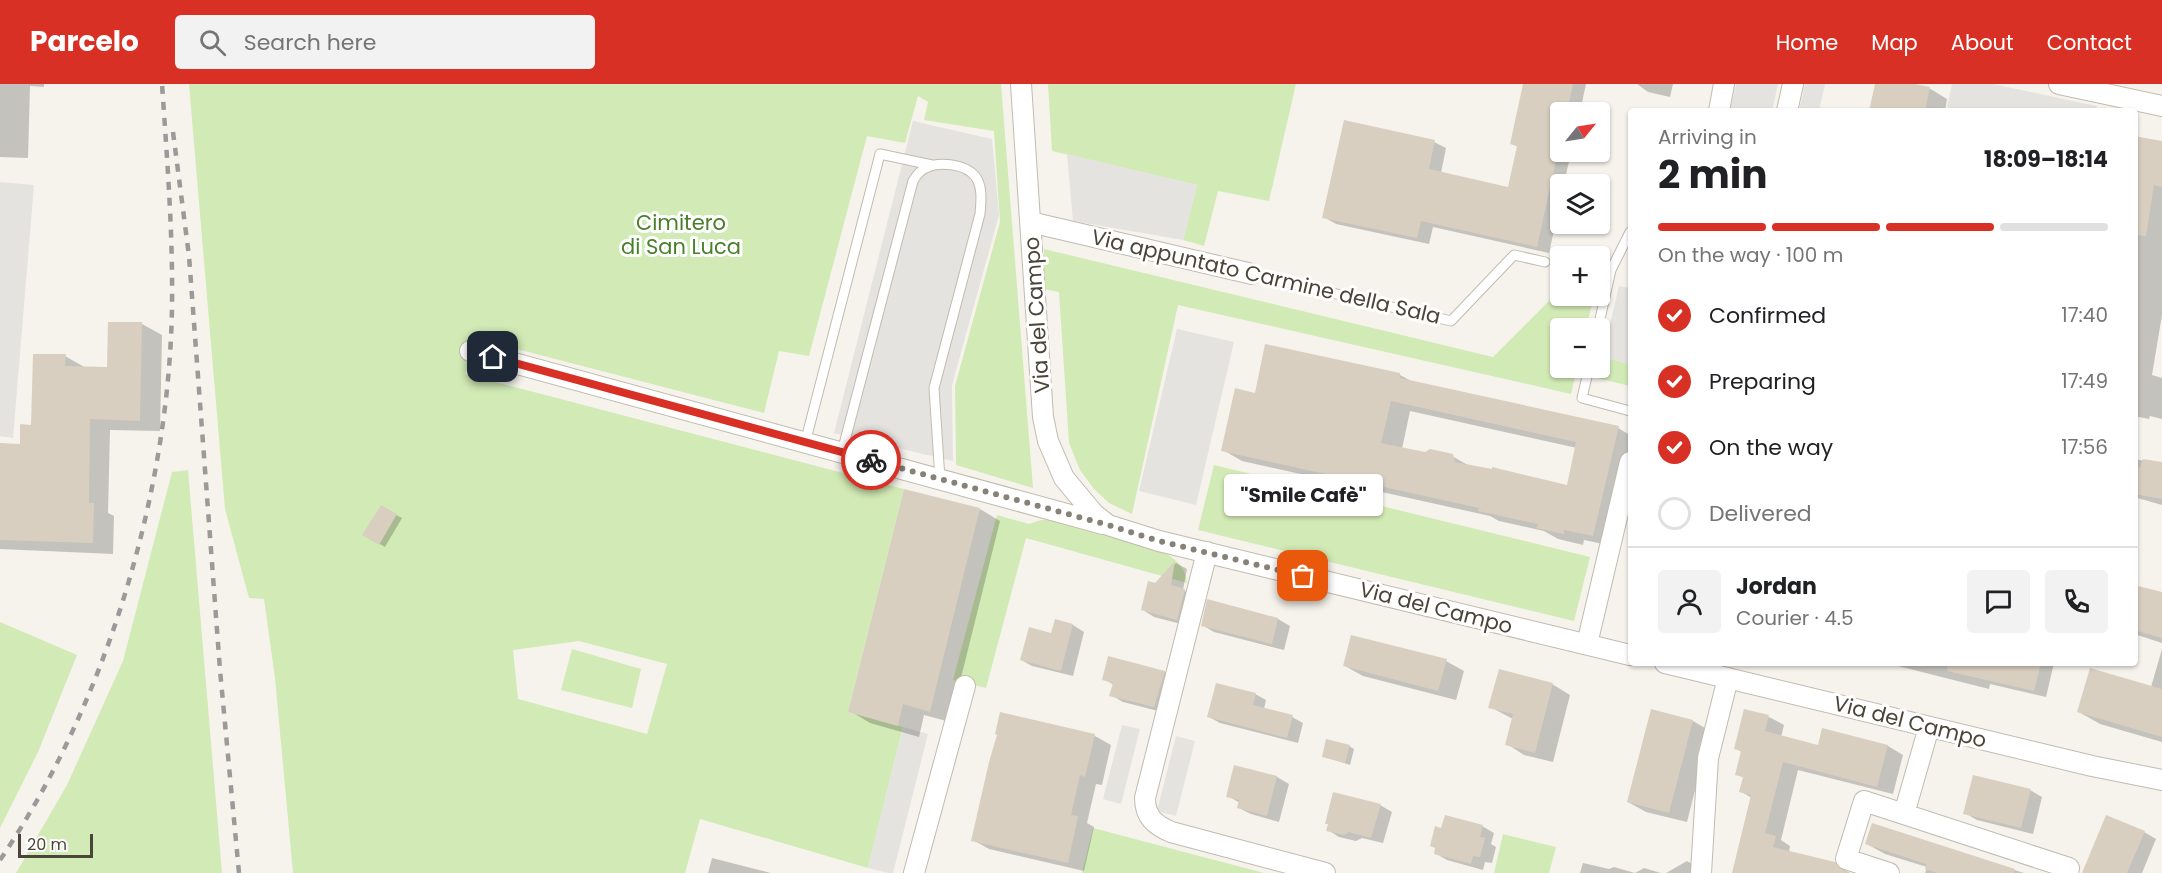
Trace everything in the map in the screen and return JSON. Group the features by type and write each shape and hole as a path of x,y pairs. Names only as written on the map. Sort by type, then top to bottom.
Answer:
{"street":[{"name":"Via del Campo","path":"1021,84 1043,417 1048,441 1064,478 1094,514 1108,525"},
{"path":"1720,108 1724,84"},
{"path":"1788,108 1793,84"},
{"path":"2059,84 2162,106"},
{"name":"Via appuntato Carmine della Sala","path":"1030,222 1252,274"},
{"name":"Via del Campo","path":"470,351 1108,525 1129,533 1628,654"},
{"path":"1587,644 1628,479"},
{"path":"1207,552 1144,798 1145,807 1154,823 1171,832 1325,873"},
{"name":"Via del Campo","path":"1678,666 2092,766 2162,780"},
{"path":"1701,873 1708,758 1728,678"},
{"path":"914,873 965,686"},
{"path":"1904,814 1929,727"},
{"name":"Via del Campo","path":"2092,766 2162,793"},
{"path":"1889,873 1846,859 1864,801 2069,868 2068,873"}],"lane":[{"path":"805,442 880,154 934,165 954,166 975,176 981,197 980,214 934,388 940,479"},
{"path":"842,452 913,182 919,172 934,165"},
{"path":"1600,318 1611,270 1628,236"},
{"name":"Via appuntato Carmine della Sala","path":"1252,274 1451,321 1514,255 1545,262"},
{"path":"1587,378 1582,398 1628,410"}],"green space":[{"name":"Cimitero di San Luca","path":"189,84 1001,84 1033,488 956,465 955,386 1000,222 994,131 924,120 928,102 918,96 905,143 867,136 809,356 779,351 764,413 478,339 465,374 904,489 848,712 903,727 868,868 700,819 685,873 293,873 275,678 264,599 249,598 225,509","holes":["579,641 667,664 647,734 518,699 513,650"]},
{"path":"1048,84 1296,84 1269,201 1218,191 1204,246 1183,240 1197,185 1052,151"},
{"path":"1044,249 1493,357 1550,300 1550,306 1592,306 1588,318 1550,318 1550,378 1575,378 1571,394 1178,305 1132,514 1109,503 1094,489 1080,470 1069,443 1059,292 1044,289"},
{"path":"1610,359 1628,364 1628,386 1597,378 1610,378"},
{"path":"1214,465 1590,557 1574,621 1198,530"},
{"path":"188,470 222,873 16,873 67,785 123,661 172,472"},
{"path":"997,515 1029,524 1041,520 1055,520 1156,549 1181,566 1187,583 1026,538 986,688 953,680"},
{"path":"0,622 77,655 38,752 0,828"},
{"path":"572,649 641,669 632,708 561,690"},
{"path":"1093,828 1264,873 1082,873"},
{"path":"1503,834 1556,847 1549,873 1494,873"}],"shaded area":[{"path":"1736,84 1778,84 1773,108 1731,108"},
{"path":"1805,84 1825,84 1820,108 1800,108"},
{"path":"1952,84 1993,84 2097,106 2097,108 1947,107"},
{"path":"913,121 992,139 999,215 952,385 953,461 834,433"},
{"path":"1067,154 1197,185 1183,240 1073,221"},
{"path":"0,182 34,185 13,438 0,436"},
{"path":"1619,286 1628,288 1628,364 1610,359 1610,324"},
{"path":"1177,329 1234,342 1196,505 1139,491"},
{"path":"1122,725 1140,729 1121,804 1103,799"},
{"path":"903,727 928,734 893,873 889,873 868,868"},
{"path":"1176,736 1195,741 1176,816 1157,811"}],"building":[{"path":"1523,84 1573,84 1569,102 1550,102 1550,162 1556,162 1553,174 1550,174 1550,188 1537,247 1421,221 1417,238 1322,218 1344,120 1435,140 1429,169 1508,187 1517,146 1510,144"},
{"path":"1875,84 1915,84 1930,87 1926,108 1870,108"},
{"path":"2138,137 2162,141 2162,187 2154,185 2146,236 2138,235"},
{"path":"108,322 142,322 140,421 90,419 89,503 94,503 93,543 0,540 0,443 20,444 20,424 31,425 33,354 66,354 65,366 107,367"},
{"path":"1265,344 1400,373 1400,378 1619,426 1593,536 1564,530 1564,534 1536,528 1538,524 1478,511 1479,508 1221,451 1235,388 1255,393","holes":["1391,401 1576,442 1567,485 1492,467 1492,469 1455,462 1453,454 1430,449 1425,452 1381,443"]},
{"path":"2143,459 2162,462 2162,499 2138,495 2138,468 2140,468"},
{"path":"904,489 980,508 930,712 903,704 898,726 848,712"},
{"path":"381,505 397,514 379,545 362,535"},
{"path":"1175,561 1171,585 1185,589 1177,620 1141,610 1148,581 1155,583"},
{"path":"2138,586 2162,592 2162,638 2138,631"},
{"path":"1207,599 1278,618 1272,644 1201,626"},
{"path":"1055,619 1073,624 1061,671 1020,660 1029,627 1051,633"},
{"path":"1351,635 1447,659 1438,691 1343,666"},
{"path":"1108,656 1165,671 1154,707 1109,696 1113,683 1102,680"},
{"path":"1948,666 2040,666 2034,691 1947,671"},
{"path":"2090,668 2162,689 2162,737 2077,712"},
{"path":"1499,669 1553,683 1535,753 1505,745 1513,714 1488,708"},
{"path":"1216,683 1256,693 1253,705 1293,715 1287,738 1207,717"},
{"path":"1651,709 1693,720 1669,813 1627,802"},
{"path":"1744,709 1769,715 1765,731 1818,745 1822,728 1888,745 1877,787 1783,762 1765,833 1776,836 1773,847 1835,862 1838,867 1848,873 1732,873 1751,795 1739,792 1743,777 1735,775 1741,751 1734,749"},
{"path":"1000,712 1095,734 1085,777 1080,775 1071,815 1078,816 1068,863 971,841 997,735 995,734"},
{"path":"1326,739 1350,745 1345,763 1322,757"},
{"path":"1234,765 1277,776 1267,816 1237,808 1239,800 1226,797"},
{"path":"1973,775 2031,789 2021,828 1963,814"},
{"path":"1333,792 1381,804 1371,838 1349,832 1344,835 1326,831 1328,824 1325,824"},
{"path":"1445,815 1483,825 1480,837 1485,838 1480,857 1473,856 1471,864 1434,854 1435,848 1430,846 1435,826 1441,828"},
{"path":"2106,815 2145,831 2127,873 2082,873"},
{"path":"1872,823 2015,869 2014,873 1937,873 1925,869 1926,864 1865,844"}],"railway":[{"path":"0,860 38,799 71,734 100,666 125,595 144,523 159,450 168,378 172,307 171,223 162,84"},
{"path":"173,132 189,256 220,670 239,873"}],"way so far":[{"path":"871,460 1108,525 1129,533 1303,576"}],"place":[{"name":"\"Smile Cafè\"","path":"1303,576"}],"route":[{"path":"493,357 871,460"}]}
